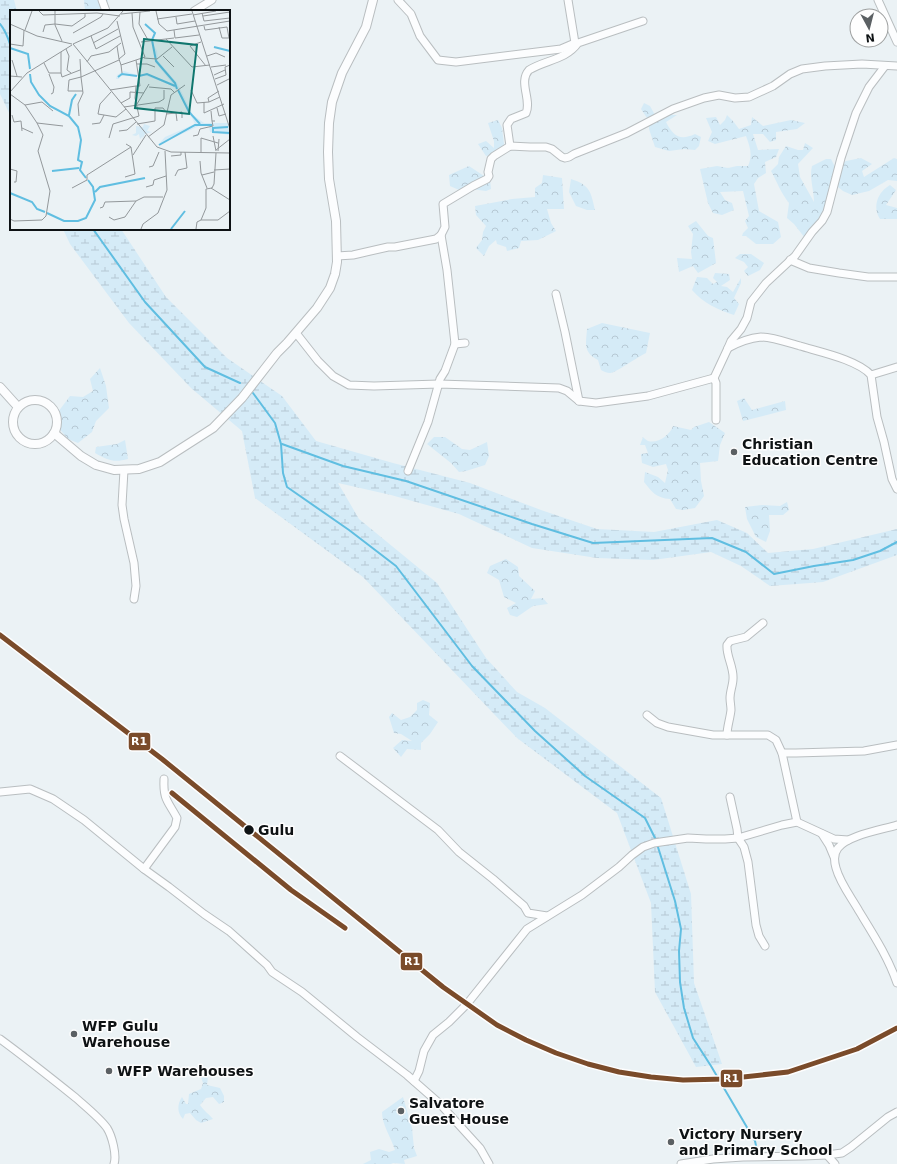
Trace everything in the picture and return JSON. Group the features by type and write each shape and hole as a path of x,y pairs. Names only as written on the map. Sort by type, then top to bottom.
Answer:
{"street":[{"path":"102,0 106,10"},
{"path":"196,10 212,0"},
{"path":"54,433 81,456 96,464 114,470 139,470 160,462 213,428 242,398 277,353 317,308 330,288 335,274 337,256 336,221 329,179 328,139 332,102 342,73 366,27 373,0"},
{"path":"398,0 411,14 420,36 438,60 456,62 561,48 575,43 568,0"},
{"path":"878,0 897,42"},
{"path":"510,146 506,125 511,119 526,113 527,111 525,83 526,74 529,70 556,60 573,50 578,43 643,21"},
{"path":"337,256 364,253 388,247 436,239 441,235 445,227 443,204 487,179 489,176 488,172 491,160 494,156 510,146 546,146 562,156 568,157 627,133 673,109 704,98 719,95 735,98 749,97 773,86 790,74 802,69 862,64 897,66"},
{"path":"716,420 717,398 716,383 714,378 728,348 747,318 751,302 766,283 790,260 822,221 827,212 841,158 856,113 869,87 885,66"},
{"path":"408,471 428,422 439,384 455,344 447,270 441,235"},
{"path":"790,260 809,268 839,273 868,277 897,277"},
{"path":"556,294 579,400"},
{"path":"296,333 318,361 333,376 349,385 374,386 439,384 559,388 567,391 579,400 596,403 648,396 714,378"},
{"path":"728,348 759,337 764,337 788,342 828,354 868,371 871,375 877,417 892,479 897,489"},
{"path":"455,344 465,343"},
{"path":"871,375 897,368"},
{"path":"0,387 18,407"},
{"path":"31,399 43,400 52,407 57,417 56,429 54,433 50,439 39,444 27,443 17,436 12,426 13,414 20,404 31,399"},
{"path":"124,470 122,505 129,542 133,554 136,586 134,599"},
{"path":"727,736 727,727 731,709 730,699 733,676 727,645 730,641 746,637 763,624"},
{"path":"647,715 657,723 668,727 713,735 768,735 776,740 782,753 796,822"},
{"path":"782,753 864,751 897,745"},
{"path":"340,756 438,830 459,852 524,906 528,913 527,929"},
{"path":"144,869 175,827 177,818 166,800 163,788 164,779"},
{"path":"0,792 30,789 53,799 84,820 144,869 229,931 272,972 302,992 414,1081 440,1104 480,1148 490,1164"},
{"path":"730,797 738,838 744,847 748,862 756,925 759,936 765,946"},
{"path":"414,1081 419,1071 424,1051 433,1035 467,1004 527,929 582,895 643,847 654,843 688,838 738,838 796,822 834,839 848,840 897,825"},
{"path":"822,834 829,845 842,882 876,938 897,983"},
{"path":"834,857 838,848 848,840"},
{"path":"528,913 548,916"},
{"path":"0,1039 46,1073 102,1122 111,1135 114,1150 114,1164"},
{"path":"681,1164 713,1159 827,1155 842,1153 888,1117 897,1112"},
{"path":"839,1164 842,1153"},
{"path":"827,1155 835,1164"}],"green space":[{"path":"0,0 14,0 17,10 10,10 10,115 0,94"},
{"path":"84,0 108,0 105,10 85,10"},
{"path":"644,103 650,106 655,115 666,111 673,115 677,115 666,122 671,131 681,137 695,134 701,137 699,146 695,150 684,149 669,151 655,147 649,129 649,121 641,109"},
{"path":"727,115 739,129 751,125 752,117 763,126 791,120 805,123 797,129 776,132 776,140 770,142 763,134 753,134 758,150 779,149 776,157 765,162 766,173 758,178 754,184 759,211 778,222 781,237 773,244 756,244 746,236 742,236 748,228 745,221 749,216 743,191 720,192 725,200 732,203 734,210 722,215 713,213 708,203 700,169 717,166 728,168 748,166 751,155 746,136 715,144 708,141 712,132 706,118 716,117 720,125 725,120"},
{"path":"498,120 502,128 505,152 486,156 478,144 486,141 494,148 494,141 488,123"},
{"path":"805,143 813,148 798,164 800,177 814,202 811,175 812,166 826,159 831,159 835,167 846,161 861,158 872,164 862,171 864,177 894,158 897,159 897,181 888,180 869,191 852,195 843,191 833,183 827,205 818,224 805,238 787,218 789,203 771,171 778,164 779,157 786,146 803,150"},
{"path":"469,166 490,180 491,189 486,191 471,189 459,190 450,186 449,175"},
{"path":"543,175 562,178 564,209 547,209 551,223 556,231 538,240 521,241 519,248 507,251 506,247 497,244 496,240 489,246 484,256 476,248 482,240 483,232 486,226 476,215 475,206 512,199 535,197 535,188 542,183"},
{"path":"571,179 582,184 589,190 595,210 587,210 576,206 569,192"},
{"path":"890,185 896,190 886,205 897,208 897,219 880,219 876,209 876,204 879,195"},
{"path":"696,221 708,236 713,238 716,263 698,273 693,266 679,272 677,258 692,259 691,252 693,234 688,226"},
{"path":"63,230 122,230 166,297 227,358 282,396 316,441 470,483 541,510 597,529 654,532 717,520 747,533 768,553 813,549 897,529 897,555 823,582 770,586 741,566 711,552 653,560 597,558 532,548 459,514 391,495 338,483 359,519 437,583 486,658 517,692 545,708 661,798 691,894 694,983 722,1064 696,1067 655,992 651,903 617,813 517,738 363,577 255,498 242,431 191,388 129,323 70,244"},
{"path":"740,254 751,254 764,263 760,270 748,276 744,271 748,267 744,262 735,258"},
{"path":"715,273 729,274 730,280 721,286 727,287 733,292 741,278 741,283 734,298 739,304 734,315 711,306 696,295 692,290 697,277 707,278 713,284 717,282 713,278"},
{"path":"602,323 650,333 646,353 612,373 601,370 598,360 590,354 586,347 586,343 587,329"},
{"path":"100,368 106,386 109,408 96,421 92,432 78,443 68,439 52,420 70,396 83,397 93,391 90,379"},
{"path":"744,398 752,410 785,401 786,410 743,421 737,401"},
{"path":"709,422 725,433 720,445 718,461 700,463 704,496 695,508 683,510 676,509 670,499 655,494 644,482 645,472 658,477 665,483 668,470 666,464 653,467 642,463 641,454 648,453 645,445 640,445 643,437 652,442 663,438 669,433 673,426 691,430 694,427"},
{"path":"434,437 445,437 462,449 470,450 487,442 489,456 485,465 459,472 451,463 427,444"},
{"path":"125,440 128,459 119,461 111,460 95,453 96,447 117,444"},
{"path":"787,502 789,510 783,515 769,515 770,531 766,542 756,537 747,519 745,507 762,505 780,506"},
{"path":"506,559 518,567 519,576 535,591 531,599 543,598 548,604 533,606 517,617 510,615 507,608 516,603 504,597 499,580 487,573 490,566"},
{"path":"423,700 430,703 429,715 438,722 430,734 421,743 421,750 407,749 401,757 393,748 402,740 412,741 401,734 394,733 389,717 392,713 401,720 410,717 417,710 417,703"},
{"path":"204,1071 210,1073 207,1085 220,1088 224,1096 224,1102 219,1104 213,1097 206,1098 200,1105 213,1119 201,1123 190,1113 185,1114 183,1119 179,1111 180,1100 182,1097 186,1104 188,1104 189,1094 201,1089 203,1083 200,1074"},
{"path":"403,1097 412,1128 414,1148 417,1156 404,1160 405,1164 363,1164 371,1160 370,1152 379,1149 389,1152 395,1150 385,1126 382,1112"}],"waterway":[{"path":"0,24 10,44"},
{"path":"94,230 145,302 205,367 240,383"},
{"path":"253,393 275,423 281,444 283,473 287,487 349,530 396,566 472,666 535,731 585,776 645,818 656,840"},
{"path":"282,444 343,466 406,481 593,543 712,538 746,552 774,574 853,560 880,551 897,542"},
{"path":"657,844 675,901 681,929 679,951 680,982 684,1008 693,1038 755,1141 758,1155"}],"transit line":[{"name":"R1","path":"0,635 162,759 443,987 497,1025 526,1040 556,1053 588,1064 619,1072 683,1080 725,1079 788,1072 857,1049 897,1028"},
{"name":"R1","path":"172,793 291,890 345,928"}],"place":[{"name":"Christian Education Centre","path":"734,452"},
{"name":"Gulu","path":"249,830"},
{"name":"WFP Gulu Warehouse","path":"74,1034"},
{"name":"WFP Warehouses","path":"109,1071"},
{"name":"Salvatore Guest House","path":"401,1111"},
{"name":"Victory Nursery and Primary School","path":"671,1142"}]}
